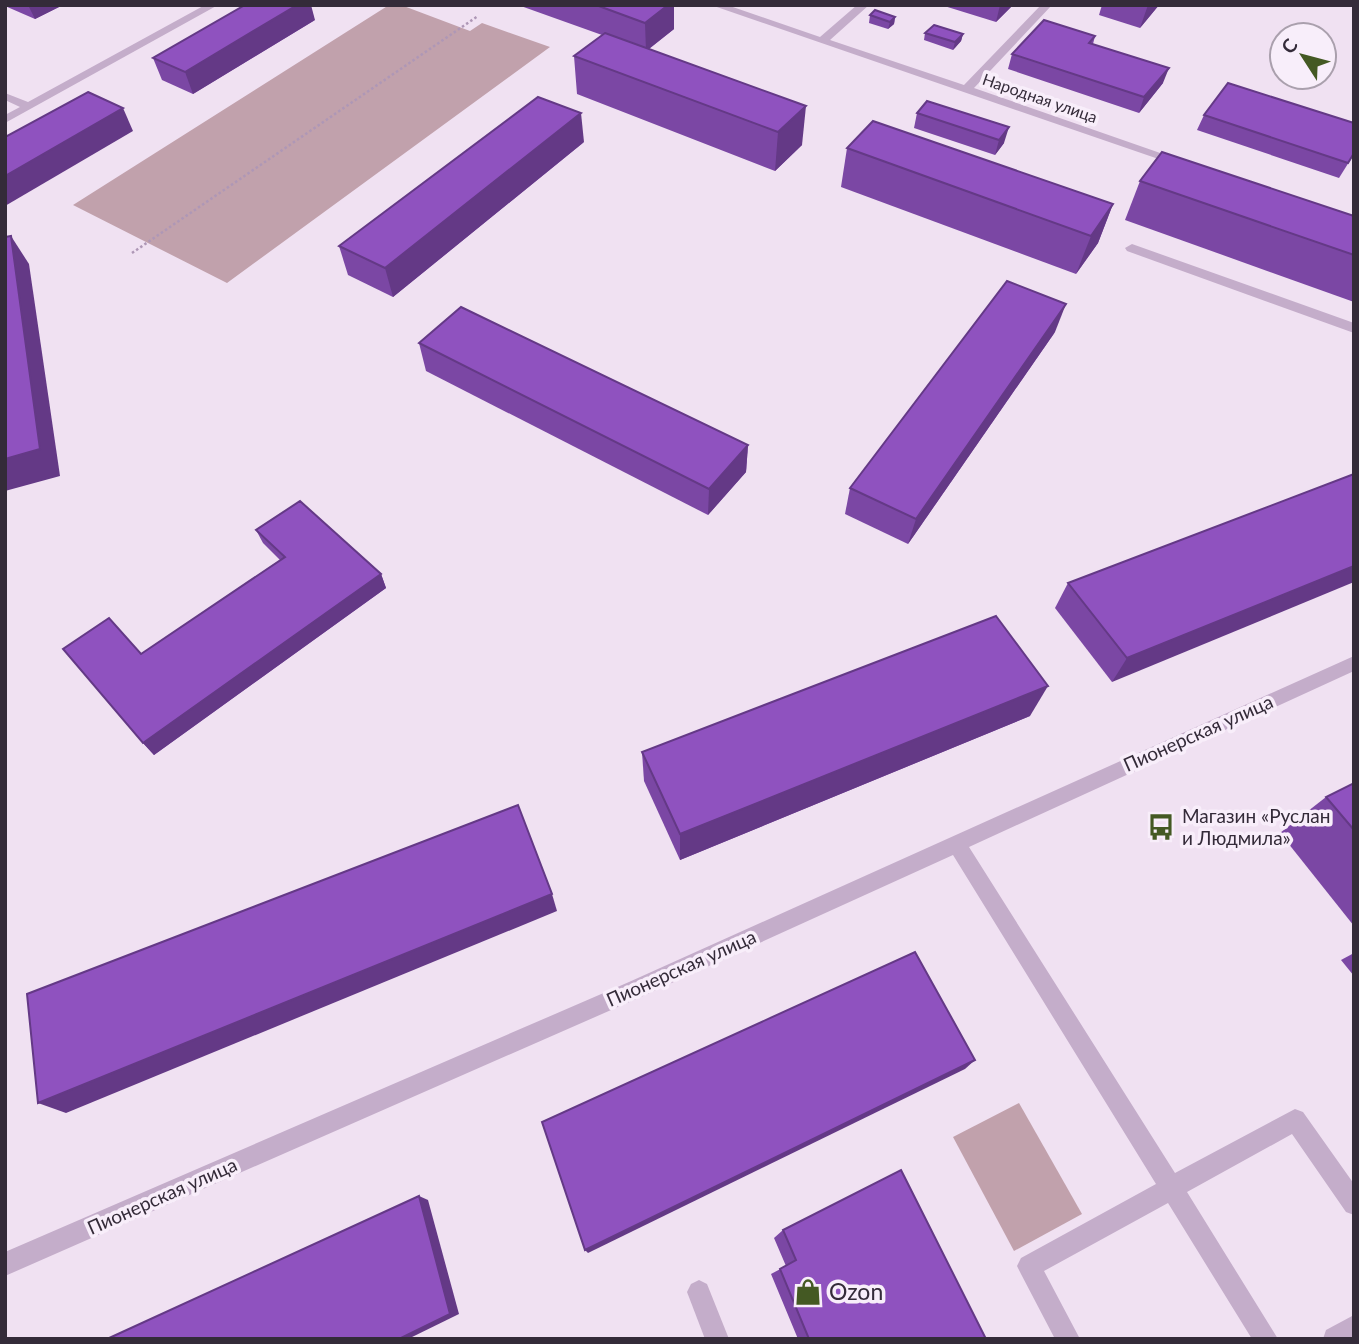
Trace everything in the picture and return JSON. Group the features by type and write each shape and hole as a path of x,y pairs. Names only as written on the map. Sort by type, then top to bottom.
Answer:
{"street":[{"path":"5,120 213,5"},
{"name":"Народная улица","path":"716,5 1199,169"},
{"path":"822,41 864,5"},
{"path":"966,90 1047,5"},
{"path":"5,96 29,107"},
{"path":"1132,248 1354,328"},
{"name":"Пионерская улица","path":"5,1264 636,989 1354,663"},
{"path":"957,843 1266,1339"},
{"path":"1068,1339 1029,1266 1295,1120 1354,1204"},
{"path":"699,1292 717,1339"},
{"path":"1335,1339 1354,1327"}],"path":[{"path":"132,253 478,16"}],"shaded area":[{"path":"389,5 401,5 470,31 482,23 550,47 227,283 73,205"},
{"path":"1019,1103 1082,1214 1014,1251 953,1137"}],"building":[{"path":"245,5 297,5 185,72 153,58"},
{"path":"596,5 668,5 645,23"},
{"path":"875,10 895,17 890,22 870,15"},
{"path":"1044,20 1095,36 1089,43 1169,68 1144,97 1012,54"},
{"path":"934,25 963,34 955,42 925,33"},
{"path":"605,33 806,106 778,132 574,56"},
{"path":"1228,83 1354,123 1354,153 1348,163 1204,115"},
{"path":"88,92 123,108 5,176 5,137"},
{"path":"538,97 581,113 385,268 339,246"},
{"path":"927,101 1009,127 999,140 917,113"},
{"path":"873,121 1113,204 1091,236 847,148"},
{"path":"1162,152 1354,216 1354,255 1140,181"},
{"path":"11,236 40,449 5,459 5,237"},
{"path":"1007,281 1066,304 916,519 850,488"},
{"path":"461,307 748,445 709,489 419,343"},
{"path":"1354,474 1354,566 1127,658 1068,583"},
{"path":"300,501 381,574 143,743 63,649 109,618 141,654 285,557 256,530"},
{"path":"996,616 1048,686 680,834 642,752"},
{"path":"1354,783 1354,830 1326,797"},
{"path":"518,805 552,894 38,1103 27,994"},
{"path":"915,952 975,1060 585,1250 542,1122"},
{"path":"901,1170 986,1339 809,1339 780,1269 796,1260 783,1230"},
{"path":"419,1196 450,1314 399,1339 107,1339"}],"place":[{"name":"Магазин «Руслан и Людмила»","path":"1161,827"},
{"name":"Ozon","path":"808,1292"}]}
